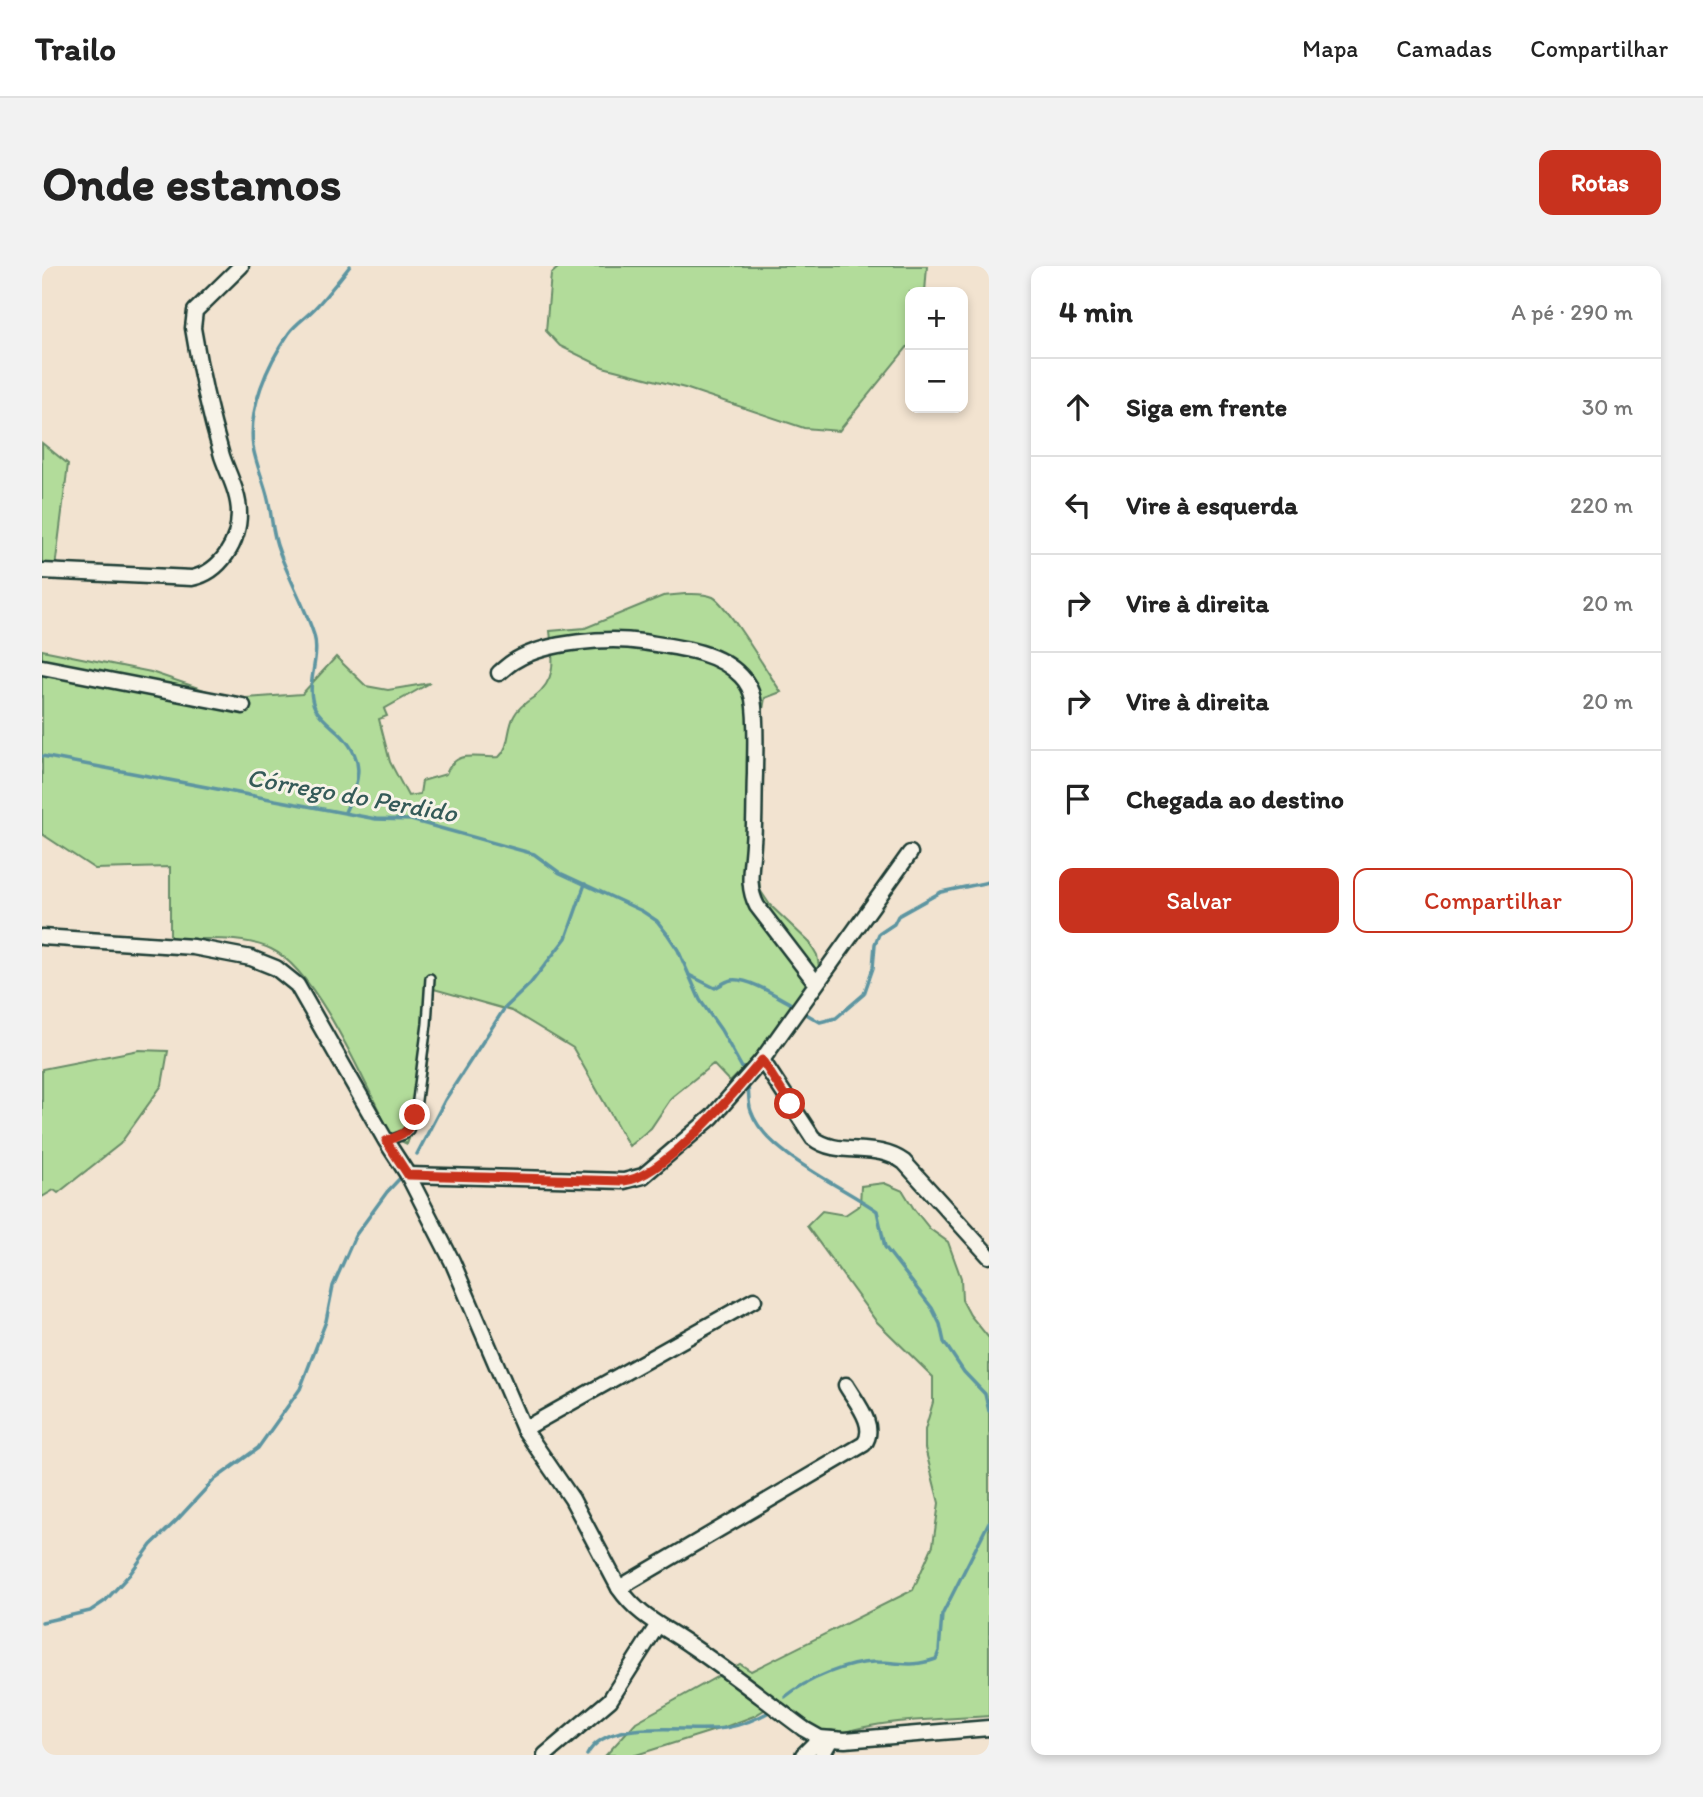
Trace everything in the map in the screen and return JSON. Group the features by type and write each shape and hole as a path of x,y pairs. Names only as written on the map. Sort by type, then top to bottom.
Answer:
{"street":[{"path":"42,570 192,578 204,575 216,567 229,549 237,530 239,512 222,456 193,328 195,311 241,266"},
{"path":"499,673 517,659 546,648 624,641 683,648 732,668 742,677 750,688 753,701 755,747 753,842 749,885 757,906 816,983"},
{"path":"42,667 243,706"},
{"path":"408,1175 634,1180 660,1163 712,1118 762,1060 910,853"},
{"path":"42,937 193,947 251,958 276,968 297,985 408,1175 452,1261 524,1429 572,1499 619,1588 628,1601 657,1626 690,1644 804,1729 825,1739 989,1728"},
{"path":"762,1060 813,1138 820,1144 831,1147 885,1152 904,1162 989,1256"},
{"path":"524,1429 754,1300"},
{"path":"619,1588 864,1444 869,1438 869,1425 846,1385"},
{"path":"545,1755 610,1700 657,1626"},
{"path":"803,1755 825,1739"},
{"path":"822,1755 825,1739"}],"lane":[{"path":"386,1141 404,1135 412,1125 415,1115 430,978"}],"green space":[{"path":"560,266 927,266 925,287 905,287 905,350 839,431 804,428 685,388 603,367 560,346 546,331 551,274"},
{"path":"42,443 68,464 55,568 42,567"},
{"path":"706,595 719,602 781,692 765,698 762,715 758,865 760,890 770,905 810,943 817,955 820,972 759,1053 730,1082 713,1064 672,1097 651,1128 629,1146 573,1048 512,1011 434,989 427,1068 414,1125 407,1144 392,1137 340,1033 306,981 289,961 271,949 247,942 170,939 170,867 95,869 42,834 42,650 151,672 231,699 302,694 336,657 366,686 388,690 430,683 384,709 387,716 379,719 390,762 408,796 420,794 422,781 446,774 450,766 461,758 499,757 503,753 516,713 547,683 553,659 550,631 585,628 663,596"},
{"path":"139,1050 168,1051 162,1085 120,1144 58,1193 54,1190 42,1197 42,1069"},
{"path":"884,1183 903,1191 930,1229 948,1242 961,1278 962,1300 970,1315 989,1338 989,1716 887,1723 847,1731 831,1738 779,1701 754,1716 725,1727 636,1755 606,1755 636,1722 740,1664 751,1671 913,1590 933,1545 939,1503 925,1448 925,1430 933,1402 933,1377 876,1321 807,1226 822,1211 845,1215 860,1205 861,1186"}],"waterway":[{"path":"345,812 355,789 358,769 356,760 353,750 319,714 312,700 316,653 314,635 273,532 268,499 254,454 252,432 256,402 281,345 292,329 316,307 350,266"},
{"name":"Córrego do Perdido","path":"42,756 376,819 411,820 534,854 560,873 642,911 657,921 678,950 700,1000 721,1030 745,1073"},
{"path":"801,1011 820,1022 836,1018 864,994 873,968 875,944 879,934 894,924 898,916 941,892 989,882"},
{"path":"417,1154 445,1100 504,1009 530,984 566,938 585,884"},
{"path":"689,975 715,988 731,980 746,982 795,1006"},
{"name":"Córrego do Perdido","path":"748,1084 751,1111 772,1141 788,1155 877,1211 885,1247 932,1308 940,1324 944,1342 964,1372 985,1394 989,1411"},
{"path":"42,1622 90,1611 105,1601 130,1574 151,1545 214,1480 258,1448 300,1389 326,1321 333,1286 355,1236 387,1192 404,1174"},
{"path":"785,1697 816,1678 841,1668 877,1662 912,1664 936,1659 942,1615 989,1522"},
{"path":"587,1755 597,1743 630,1730 725,1728 771,1711"}],"route":[{"path":"415,1115 412,1125 404,1135 386,1141 408,1175 624,1181 643,1176 712,1118 762,1060 790,1104"}]}
